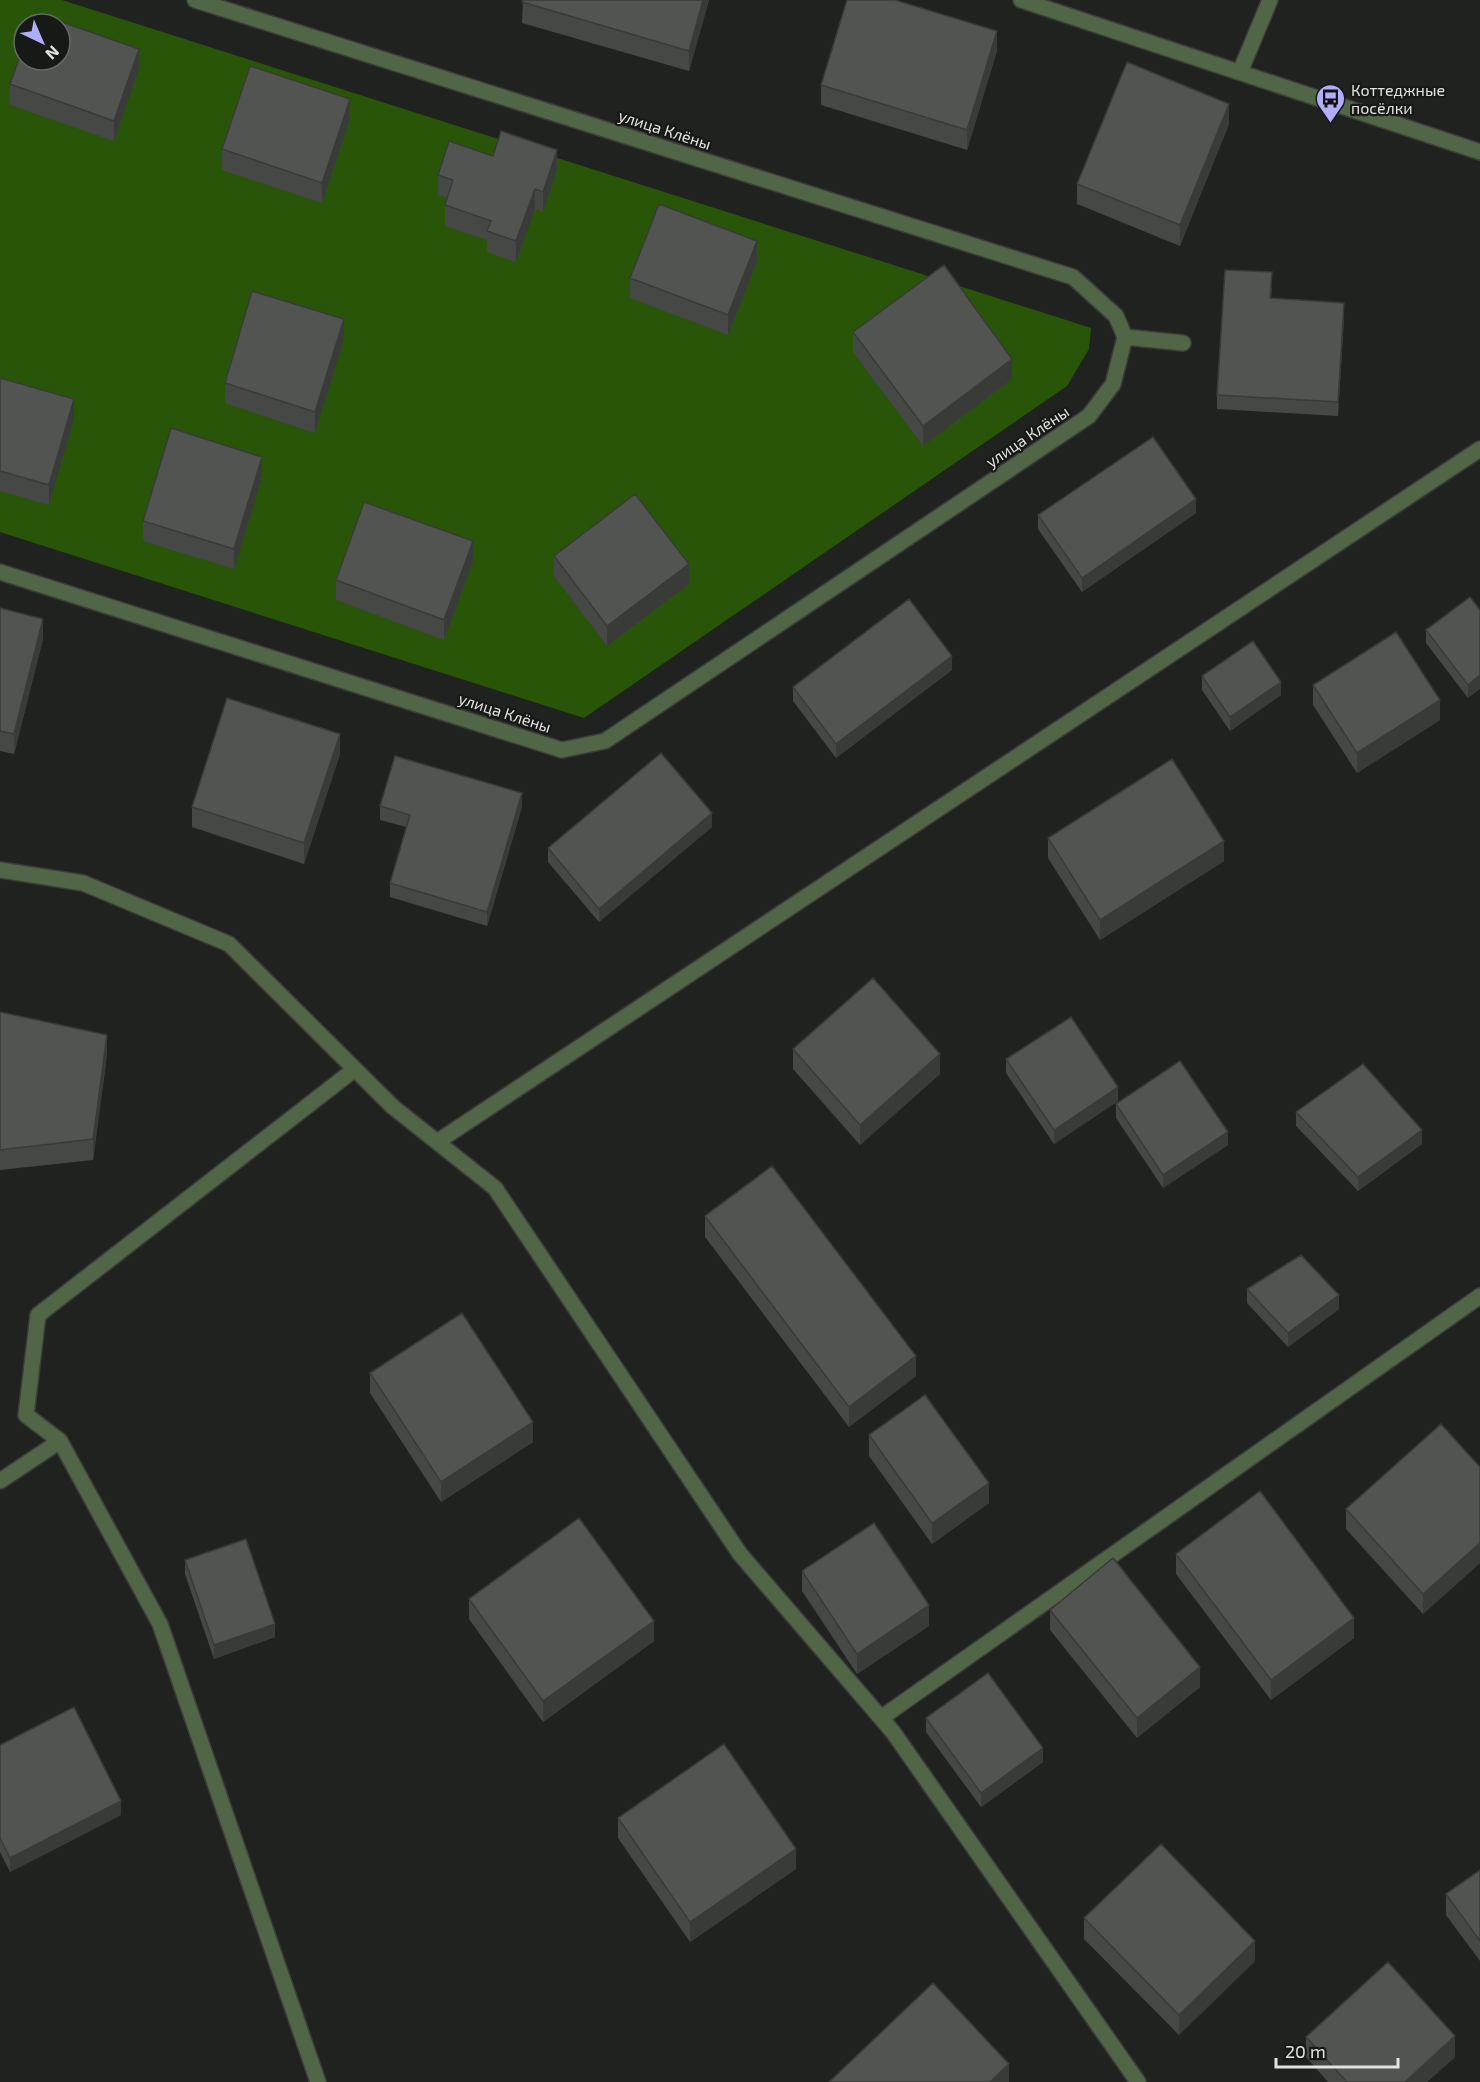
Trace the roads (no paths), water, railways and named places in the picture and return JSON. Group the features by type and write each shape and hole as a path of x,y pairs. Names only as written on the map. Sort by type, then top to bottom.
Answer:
{"street":[{"name":"улица Клёны","path":"0,572 562,750 605,741 1089,416 1113,384 1125,337 1116,316 1072,277 195,0"},
{"path":"1021,0 1480,152"},
{"path":"1240,72 1270,0"},
{"path":"1125,337 1183,343"},
{"path":"437,1142 1480,449"},
{"path":"0,870 83,883 229,944 393,1107 495,1188 740,1554 893,1732 1138,2082"},
{"path":"318,2082 160,1624 60,1441 26,1415 38,1315 355,1069"},
{"path":"881,1718 1480,1296"},
{"path":"0,1482 60,1441"}],"place":[{"name":"Коттеджные посёлки","path":"1330,124"}]}
